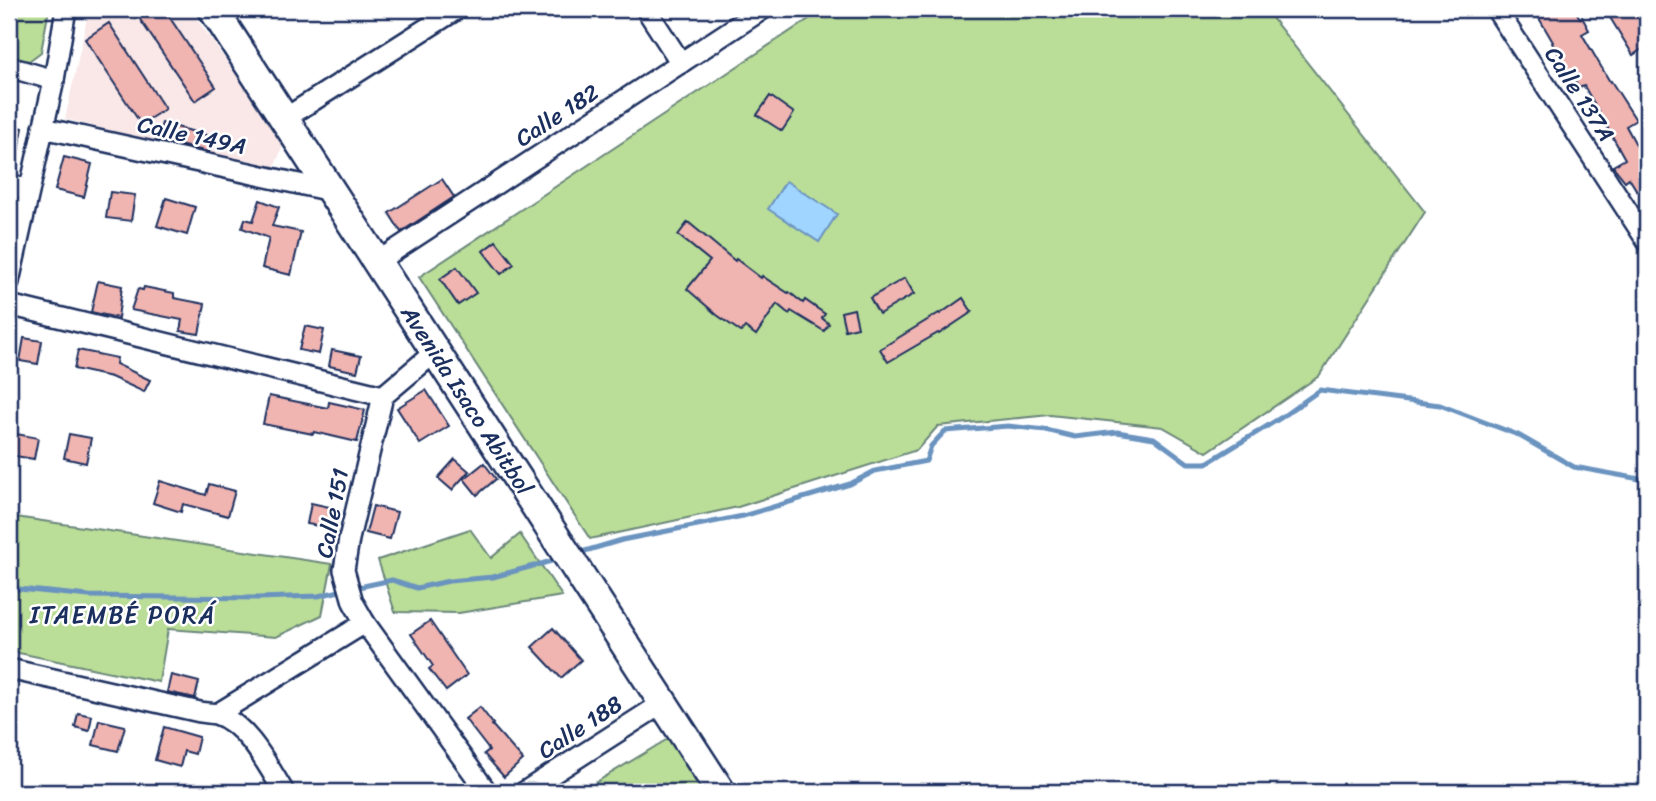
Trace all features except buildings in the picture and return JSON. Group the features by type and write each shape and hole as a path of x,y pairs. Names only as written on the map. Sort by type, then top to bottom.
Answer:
{"main road":[{"name":"Avenida Isaco Abitbol","path":"213,9 721,792"}],"street":[{"path":"9,282 54,80 66,9"},
{"path":"284,119 457,9"},
{"path":"646,9 681,63"},
{"name":"Calle 182","path":"377,262 763,9"},
{"name":"Calle 137A","path":"1496,9 1646,236"},
{"path":"9,68 54,80"},
{"name":"Calle 149A","path":"43,128 331,191"},
{"path":"9,184 29,190"},
{"path":"9,305 383,396 435,352"},
{"name":"Calle 151","path":"383,396 344,570 353,602 365,623 487,792"},
{"path":"217,714 365,623"},
{"path":"9,669 217,714 241,729 284,792"},
{"name":"Calle 188","path":"524,792 663,703"}],"shaded area":[{"path":"89,9 190,9 284,143 274,168 208,156 65,119"}],"green space":[{"path":"9,9 49,9 41,52 29,61 9,57"},
{"path":"824,9 1265,9 1425,212 1319,376 1207,452 1163,427 1050,415 938,426 917,450 738,507 590,539 419,277"},
{"path":"9,516 332,564 322,615 276,637 168,629 159,682 9,651"},
{"path":"470,529 491,558 520,534 562,596 459,613 395,612 378,560"},
{"path":"676,734 711,792 580,792"}],"water":[{"path":"786,181 837,214 819,242 768,209"}],"waterway":[{"path":"575,554 622,540 743,516 850,484 875,471 926,461 931,446 945,431 1008,426 1046,430 1075,437 1117,432 1154,438 1188,463 1207,463 1320,390 1440,405 1518,435 1574,467 1647,482"},
{"path":"354,588 392,580 417,588 449,581 493,577 559,559"},
{"path":"9,588 89,596 258,598 318,596 344,590"}],"district":[{"name":"ITAEMBÉ PORÁ","path":"123,615"}]}
